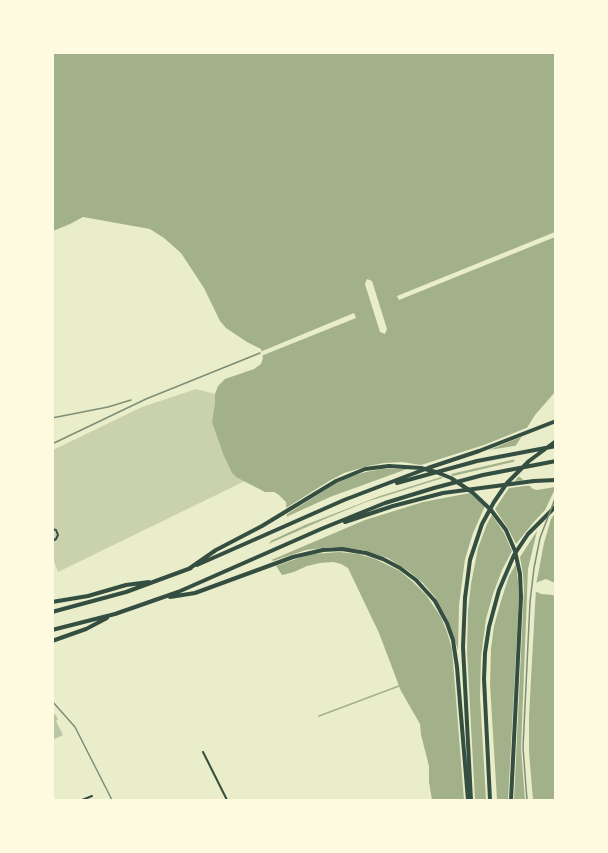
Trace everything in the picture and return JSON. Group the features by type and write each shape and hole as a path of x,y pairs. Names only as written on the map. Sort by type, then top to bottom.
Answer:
{"highway":[{"path":"52,612 158,581 316,512 555,421"},
{"path":"470,801 463,648 465,598 470,560 482,524 507,483 529,461 555,441"},
{"path":"376,489 468,463 555,446"},
{"path":"52,630 115,614 160,599 367,510 441,485 555,461"},
{"path":"190,568 216,550 262,526 336,481 365,469 396,466 421,468 458,482 472,492 491,510 506,530 520,574 521,597 511,801"},
{"path":"321,529 428,496 555,480"},
{"path":"490,801 484,679 489,627 499,590 514,555 528,534 555,506"},
{"path":"160,599 195,593 292,556 323,550 342,549 366,553 400,568 416,580 435,601 453,640 470,801"},
{"path":"52,602 88,596 126,585 158,581"},
{"path":"52,641 86,629 115,614"}],"street":[{"path":"52,529 58,535 52,541"},
{"path":"203,752 227,801"},
{"path":"82,801 92,796"}],"shaded area":[{"path":"53,53 555,53 555,392 535,415 513,454 520,477 533,489 555,487 555,583 546,579 533,584 535,591 555,597 555,800 432,800 429,766 420,724 401,691 379,633 348,568 333,562 320,563 282,575 271,558 268,545 287,518 286,502 274,492 265,492 236,477 223,454 212,422 215,394 218,386 225,379 254,369 261,364 263,358 261,349 226,328 181,253 150,229 83,217 53,231"},
{"path":"196,389 215,394 212,422 223,454 232,473 245,481 58,572 53,559 53,450 142,407"}],"pier":[{"path":"555,232 555,237 399,300 397,296"},
{"path":"367,279 372,281 387,329 385,334 380,332 365,284"},
{"path":"354,313 356,318 261,356 260,352"},
{"path":"531,426 526,435 489,450 520,445 517,448 516,459 451,474 453,476 517,461 523,476 518,477 515,481 527,480 533,485 509,488 495,509 516,544 545,510 555,489 555,513 544,543 535,586 529,716 533,800 525,800 521,749 528,569 537,531 520,557 524,589 514,800 508,800 519,597 516,564 509,576 501,601 491,649 490,684 497,800 486,800 480,696 481,657 486,619 493,594 512,551 492,515 478,548 468,611 467,651 475,800 464,800 452,649 441,617 426,595 400,571 358,554 339,552 314,554 273,567 270,562 306,550 332,547 363,550 388,558 410,572 435,597 448,620 458,650 459,605 465,559 485,506 470,493 423,502 365,520 269,561 268,559 266,545 366,502 443,478 441,477 380,496 266,543 284,518 330,497 407,469 382,469 349,477 284,516 283,510 344,473 384,463 402,462 421,465 484,445"}],"building":[{"path":"52,713 56,715 58,720 56,721 63,735 52,740"}],"waterway":[{"path":"319,716 399,686"}],"tram line":[{"path":"527,800 523,748 530,602 540,538 556,496"}],"railway":[{"path":"52,444 146,399 260,353"},
{"path":"52,418 131,400"},
{"path":"52,701 75,727 112,800"}]}
